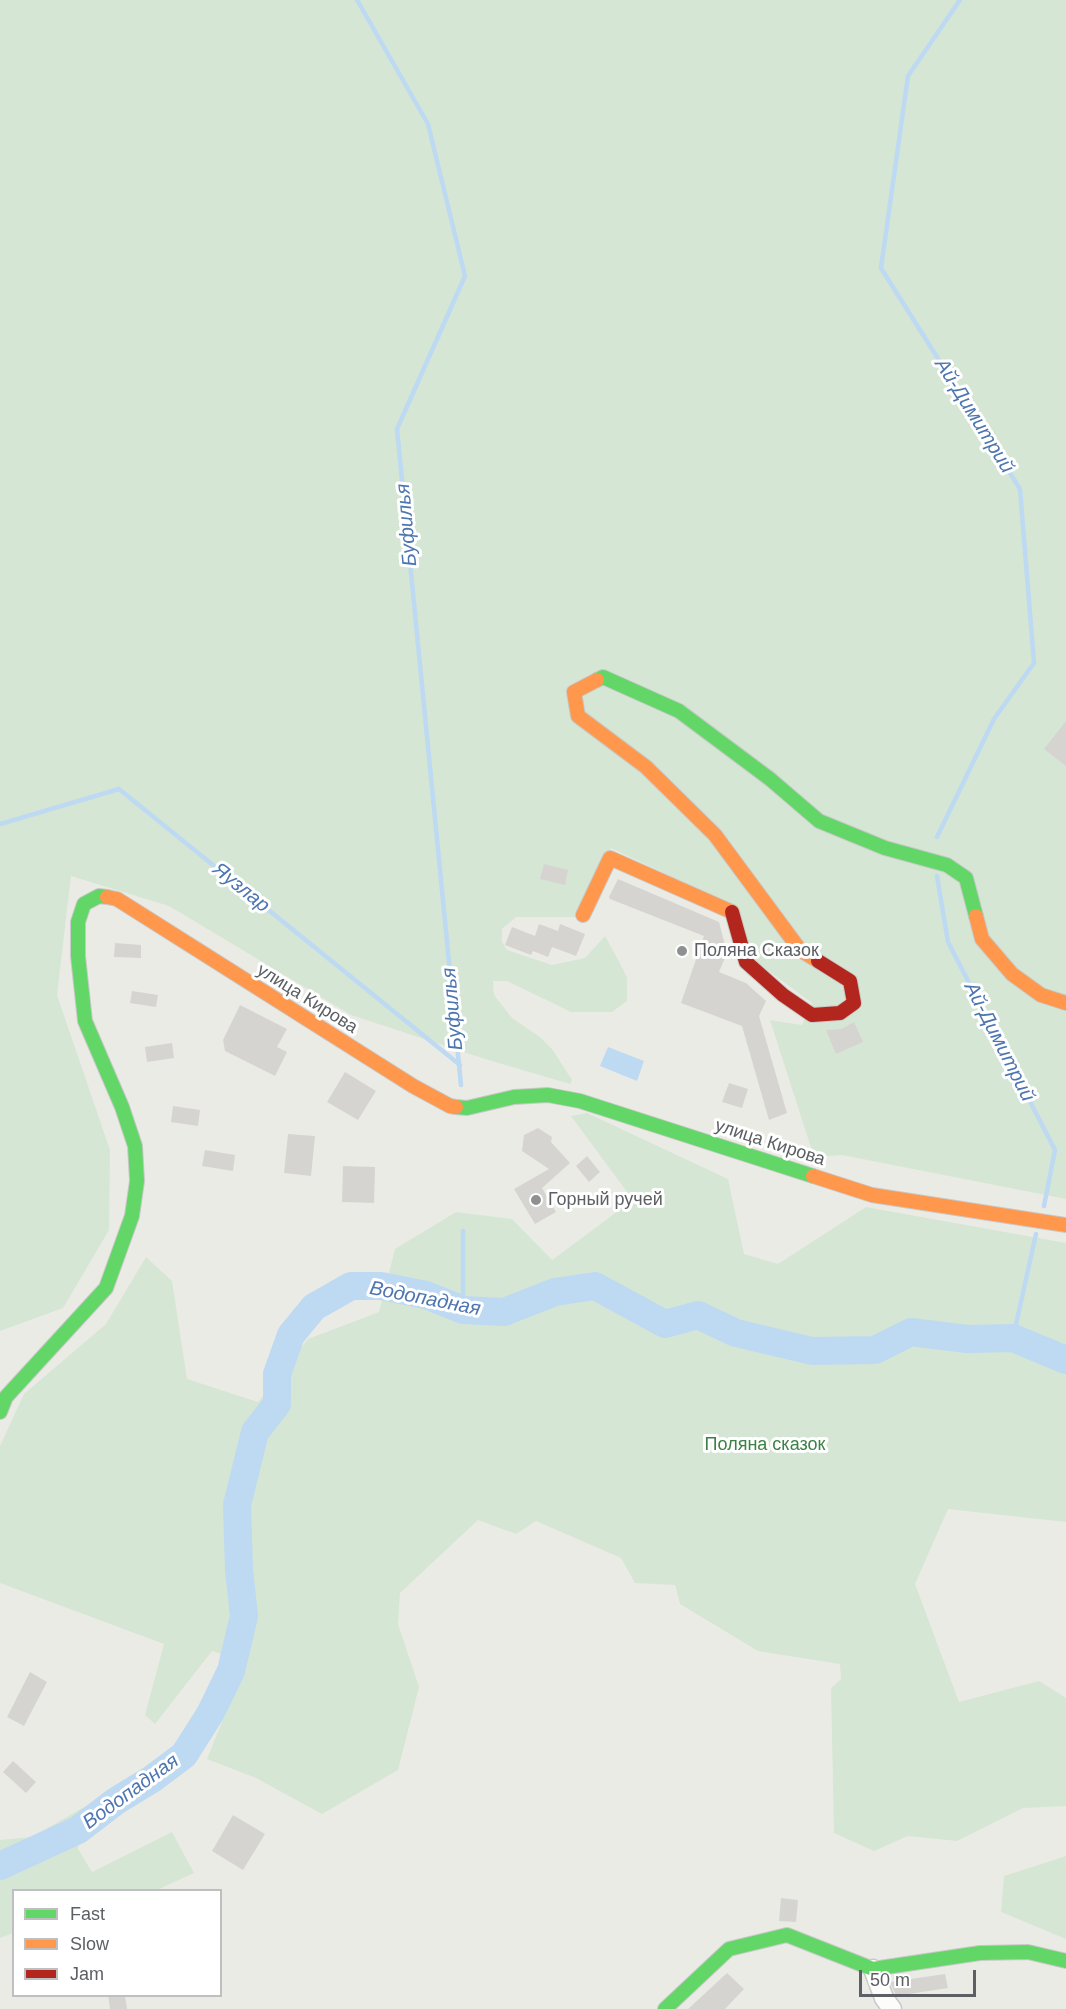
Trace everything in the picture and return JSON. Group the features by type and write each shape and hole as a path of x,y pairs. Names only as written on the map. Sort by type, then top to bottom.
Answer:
{"street":[{"path":"583,915 610,858 732,911 746,962 783,995 812,1015 840,1012 854,1003 850,981 800,950 715,835 646,767 578,716 574,692 603,677 679,711 770,779 819,821 885,848 947,865 966,878 982,939 1012,974 1041,995 1066,1003"},
{"name":"улица Кирова","path":"0,1412 6,1397 106,1288 132,1216 137,1181 135,1146 122,1107 85,1021 78,956 78,922 84,904 99,896 117,899 219,965 450,1106 467,1108 514,1096 548,1095 580,1101 872,1195 1066,1225"},
{"path":"665,2009 729,1949 788,1935 873,1969 980,1953 1028,1952 1066,1962"},
{"path":"873,1969 884,1998 892,2009"}],"green space":[{"path":"0,0 1066,0 1066,1199 842,1155 814,1157 770,1020 802,1025 812,1003 750,957 735,907 611,848 578,917 516,917 502,929 502,942 507,950 552,965 585,958 605,936 627,978 627,1001 612,1012 571,1012 507,981 493,981 494,995 512,1018 540,1037 552,1049 572,1080 570,1084 351,1015 169,906 71,876 57,995 110,1150 109,1230 63,1308 0,1331"},
{"name":"Поляна сказок","path":"587,1113 728,1179 744,1254 778,1264 866,1207 1066,1243 1066,1522 948,1509 915,1584 959,1702 1039,1681 1066,1698 1066,1806 1023,1808 957,1841 908,1836 874,1851 834,1833 831,1688 841,1679 840,1664 758,1651 680,1604 675,1585 635,1583 621,1558 536,1521 516,1534 478,1520 400,1593 398,1624 419,1687 398,1770 322,1814 256,1778 207,1759 246,1662 212,1651 155,1724 145,1715 164,1644 0,1583 0,1446 24,1394 106,1324 146,1257 172,1281 187,1379 258,1402 308,1339 379,1312 395,1249 456,1212 512,1219 552,1260 633,1200 571,1116"},
{"path":"84,1807 78,1849 92,1872 172,1832 194,1873 159,1889 12,1889 12,1933 0,1938 0,1840 32,1837"},
{"path":"1066,1856 1066,1939 1001,1912 1004,1876"}],"water":[{"path":"608,1047 644,1061 637,1081 600,1066"}],"building":[{"path":"1066,721 1066,766 1044,749"},
{"path":"544,864 568,870 565,885 540,879"},
{"path":"618,879 719,922 727,953 719,972 746,983 766,1001 759,1016 787,1113 769,1120 742,1026 681,1003 704,936 610,899"},
{"path":"539,924 558,931 560,924 585,934 576,956 552,947 548,957 533,951 531,955 505,945 512,927 535,936"},
{"path":"115,943 141,945 141,958 114,957"},
{"path":"132,991 158,995 156,1007 130,1003"},
{"path":"240,1005 287,1029 277,1047 287,1052 275,1076 225,1051 223,1040"},
{"path":"854,1022 863,1042 836,1054 826,1030 842,1029"},
{"path":"172,1043 174,1058 147,1062 145,1047"},
{"path":"345,1072 376,1091 358,1120 327,1102"},
{"path":"729,1083 748,1089 742,1108 722,1102"},
{"path":"173,1106 200,1110 198,1126 171,1122"},
{"path":"538,1128 552,1137 551,1142 570,1163 542,1188 556,1212 535,1224 514,1189 549,1169 522,1151 524,1135"},
{"path":"288,1134 315,1136 311,1176 284,1173"},
{"path":"205,1150 235,1155 233,1171 202,1166"},
{"path":"587,1156 600,1172 589,1182 576,1166"},
{"path":"343,1166 375,1167 374,1203 342,1202"},
{"path":"30,1672 47,1682 24,1726 7,1717"},
{"path":"13,1761 36,1782 26,1793 3,1772"},
{"path":"233,1815 265,1834 243,1870 212,1851"},
{"path":"781,1898 798,1900 796,1922 779,1921"},
{"path":"727,1973 744,1989 725,2009 688,2009"},
{"path":"945,1974 948,1988 896,1996 890,1982"},
{"path":"108,1997 125,1997 127,2009 110,2009"}],"waterway":[{"name":"Буфилья","path":"357,0 428,124 465,276 397,429 461,1085"},
{"name":"Ай-Димитрий","path":"937,837 994,719 1034,663 1020,489 881,268 908,76 960,0"},
{"name":"Яузлар","path":"0,824 119,789 460,1065"},
{"name":"Ай-Димитрий","path":"937,876 948,942 1055,1150 1044,1206"},
{"name":"Яузлар","path":"463,1231 463,1310"},
{"name":"Ай-Димитрий","path":"1013,1338 1036,1234"},
{"name":"Водопадная","path":"0,1866 78,1830 116,1801 152,1779 184,1755 210,1714 231,1671 244,1616 239,1570 237,1505 255,1432 277,1404 277,1374 291,1335 314,1307 351,1286 381,1286 426,1295 463,1310 504,1312 555,1292 595,1286 665,1324 698,1315 736,1333 812,1351 875,1350 911,1332 967,1339 1013,1338 1066,1360"}],"traffic: fast":[{"path":"597,680 603,677 679,711 770,779 819,821 885,848 947,865 966,878 976,916"},
{"path":"0,1412 6,1397 106,1288 132,1216 137,1181 135,1146 122,1107 85,1021 78,956 78,922 84,904 99,896 107,897"},
{"path":"456,1107 467,1108 514,1097 548,1095 580,1101 813,1176"},
{"path":"665,2009 729,1949 787,1935 873,1969 980,1953 1028,1952 1066,1961"}],"traffic: slow":[{"path":"597,680 574,692 578,716 646,767 715,835 800,950 818,961"},
{"path":"583,915 610,858 732,912"},
{"path":"107,897 117,899 413,1086 456,1107"},
{"path":"976,916 982,939 1012,974 1041,995 1066,1003"},
{"path":"813,1176 872,1195 1066,1225"}],"traffic: jam":[{"path":"732,912 746,962 783,995 812,1015 840,1013 854,1003 850,981 818,961"}],"place":[{"name":"Поляна Сказок","path":"682,951"},
{"name":"Горный ручей","path":"536,1200"}]}
